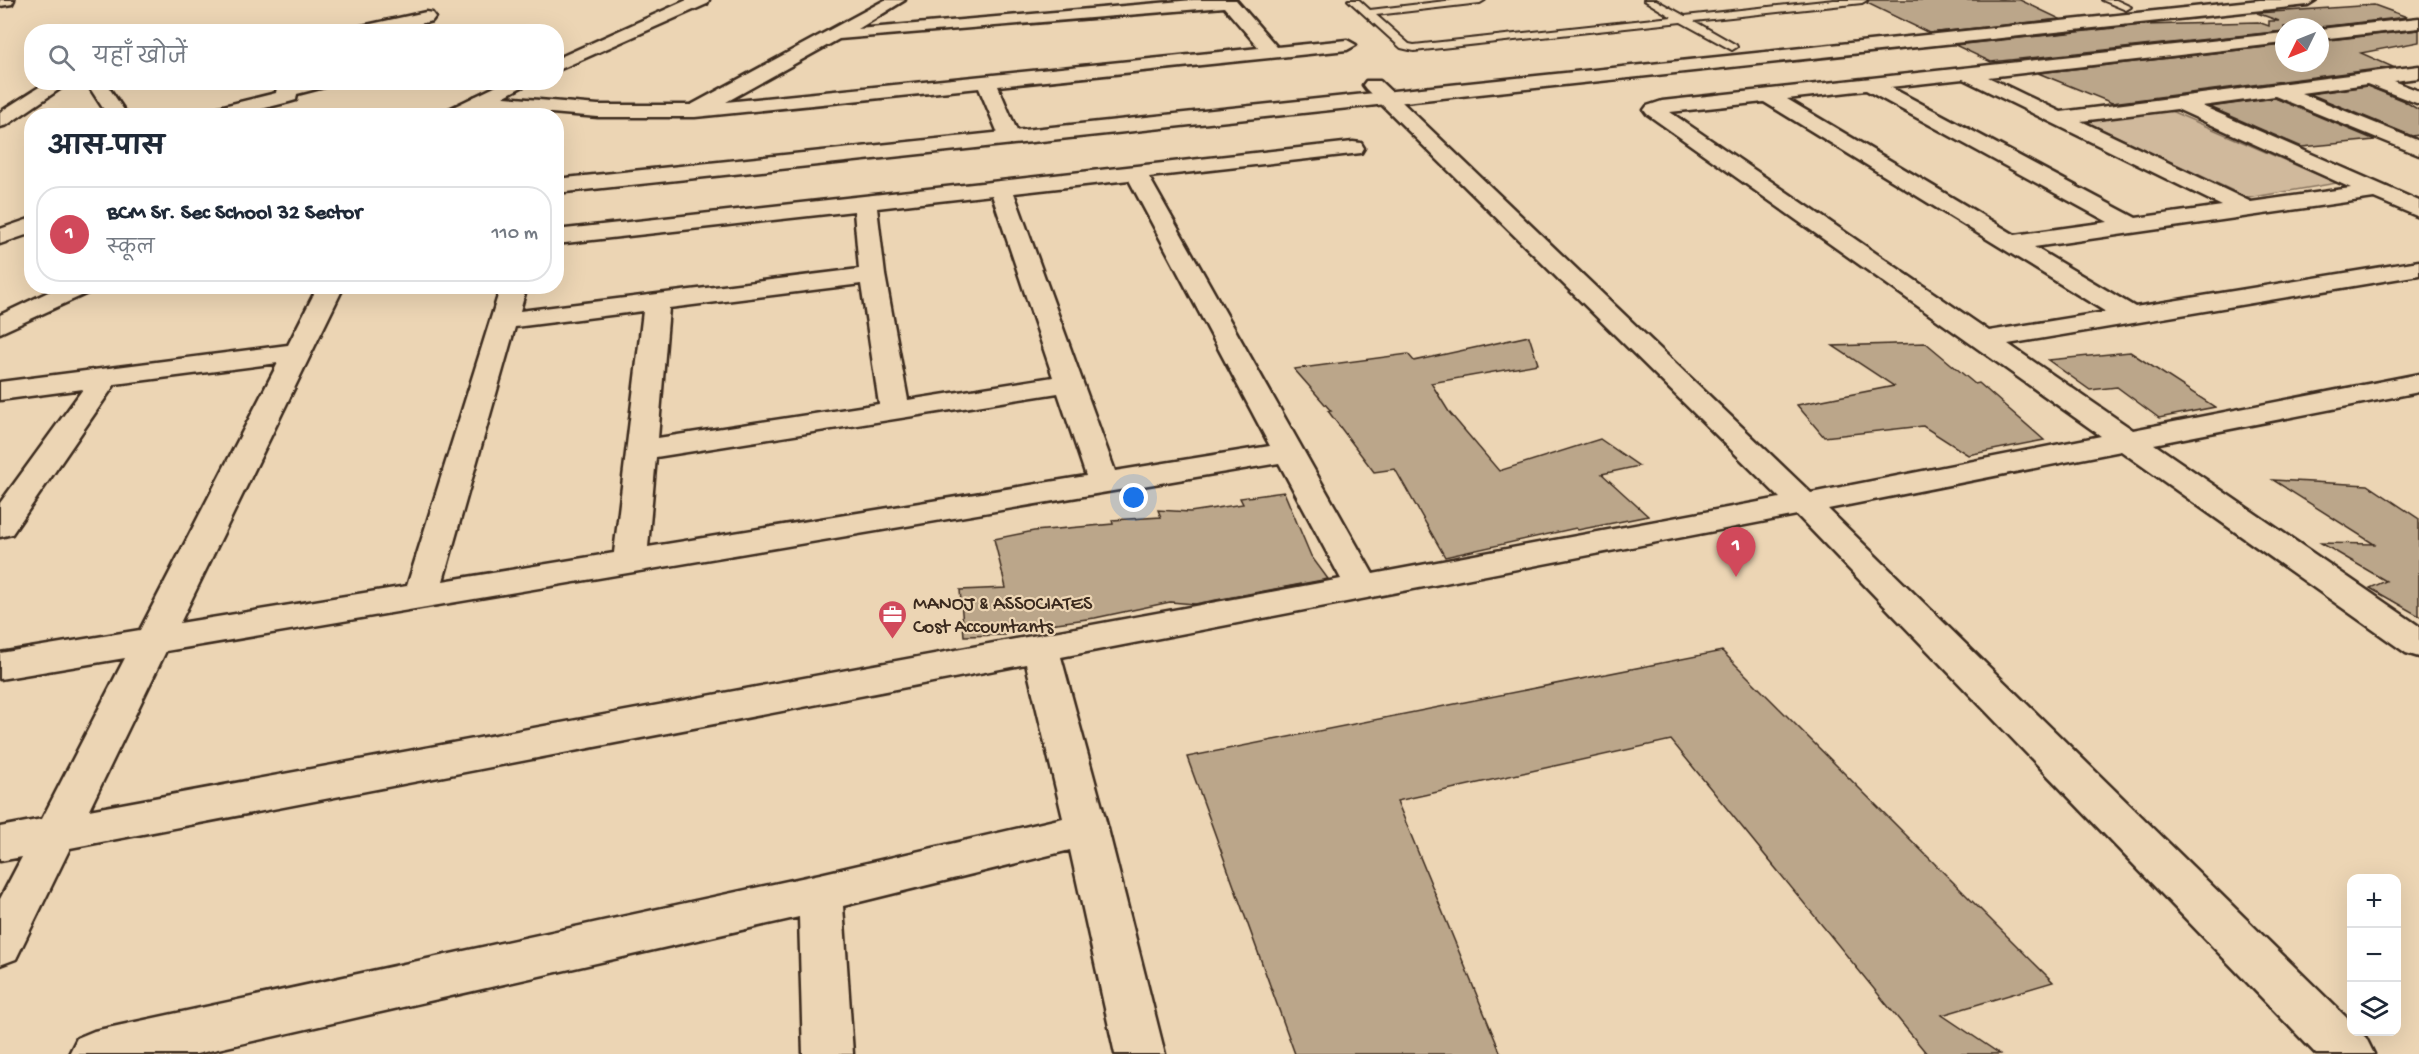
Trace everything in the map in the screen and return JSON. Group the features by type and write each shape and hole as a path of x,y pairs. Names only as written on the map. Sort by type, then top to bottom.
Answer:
{"street":[{"path":"0,1 6,0"},
{"path":"564,62 701,0"},
{"path":"695,111 897,0"},
{"path":"1380,91 1732,47 2194,0"},
{"path":"564,185 1008,131 1380,91 2308,0"},
{"path":"833,36 1068,8 1228,1 1273,53"},
{"path":"409,4 430,21 411,24"},
{"path":"2329,33 2419,23"},
{"path":"2353,30 2397,46"},
{"path":"2275,39 1765,94 1662,107 1654,110 2419,644"},
{"path":"564,108 598,111 695,111 1347,45"},
{"path":"1963,72 2247,209"},
{"path":"2059,118 2419,72"},
{"path":"2368,79 2419,98"},
{"path":"986,81 1008,131"},
{"path":"1867,83 2131,225"},
{"path":"6,115 48,90"},
{"path":"101,90 113,108"},
{"path":"467,108 505,90"},
{"path":"2277,90 2419,149"},
{"path":"1380,91 1804,504 2349,1054"},
{"path":"1765,94 2131,316"},
{"path":"237,108 288,95"},
{"path":"481,101 563,108"},
{"path":"2180,103 2419,210"},
{"path":"564,171 1008,131"},
{"path":"564,236 1353,148"},
{"path":"1136,172 1363,587"},
{"path":"1001,188 1104,483"},
{"path":"2010,243 2376,191"},
{"path":"865,203 872,274 895,410"},
{"path":"0,237 24,228"},
{"path":"1984,340 2419,268"},
{"path":"503,321 872,274"},
{"path":"0,325 66,294"},
{"path":"0,945 328,294"},
{"path":"421,597 511,294"},
{"path":"630,562 657,302"},
{"path":"0,391 298,352"},
{"path":"0,527 105,378"},
{"path":"641,450 1070,383"},
{"path":"0,844 1804,504 2419,383"},
{"path":"0,666 1289,452"},
{"path":"1040,648 1088,829 1140,1054"},
{"path":"94,1054 820,893 1088,829"},
{"path":"820,893 828,1054"}],"lane":[{"path":"1353,0 1405,45 1414,48 1862,0"},
{"path":"1367,12 1480,0"},
{"path":"1649,0 1732,47"},
{"path":"1780,0 1794,7"},
{"path":"2107,0 2126,7"}],"shaded area":[{"path":"2164,108 2337,183 2248,198 2082,120"}],"building":[{"path":"1869,0 2020,0 2060,19 1929,33 1867,3"},
{"path":"2374,5 2407,17 2329,26 2329,18 2275,20 2257,13"},
{"path":"2269,21 2275,21 2275,32 1991,62 1955,45 2143,25 2258,22 2269,26"},
{"path":"2419,30 2419,42 2361,53 2393,67 2112,103 2038,73 2275,46 2275,72 2329,72 2329,40"},
{"path":"2367,86 2404,101 2419,110 2419,135 2412,136 2310,94"},
{"path":"2275,98 2375,140 2302,147 2210,107"},
{"path":"1529,336 1538,364 1431,383 1449,412 1499,471 1600,439 1639,466 1602,474 1648,516 1578,530 1576,528 1445,557 1395,469 1374,472 1328,411 1331,411 1294,369 1408,354 1414,361"},
{"path":"1926,343 1975,384 1979,383 2044,440 1968,455 1923,426 1824,437 1797,405 1894,386 1833,346"},
{"path":"2130,352 2215,407 2159,418 2117,387 2090,390 2048,360"},
{"path":"2273,480 2368,485 2419,519 2419,616 2370,588 2386,581 2321,543 2374,544"},
{"path":"1284,492 1311,556 1328,579 1195,604 1170,602 1095,618 1003,630 1005,635 964,636 960,590 1006,588 994,539 1034,531 1113,524 1112,520 1161,517 1158,510 1190,512 1243,504 1240,498"},
{"path":"1722,651 2053,982 1942,1015 2000,1054 1927,1054 1671,740 1397,801 1501,1054 1295,1054 1187,757"}],"place":[{"name":"BCM Sr. Sec School 32 Sector","path":"1736,577"},
{"name":"MANOJ & ASSOCIATES Cost Accountants","path":"892,640"}]}
